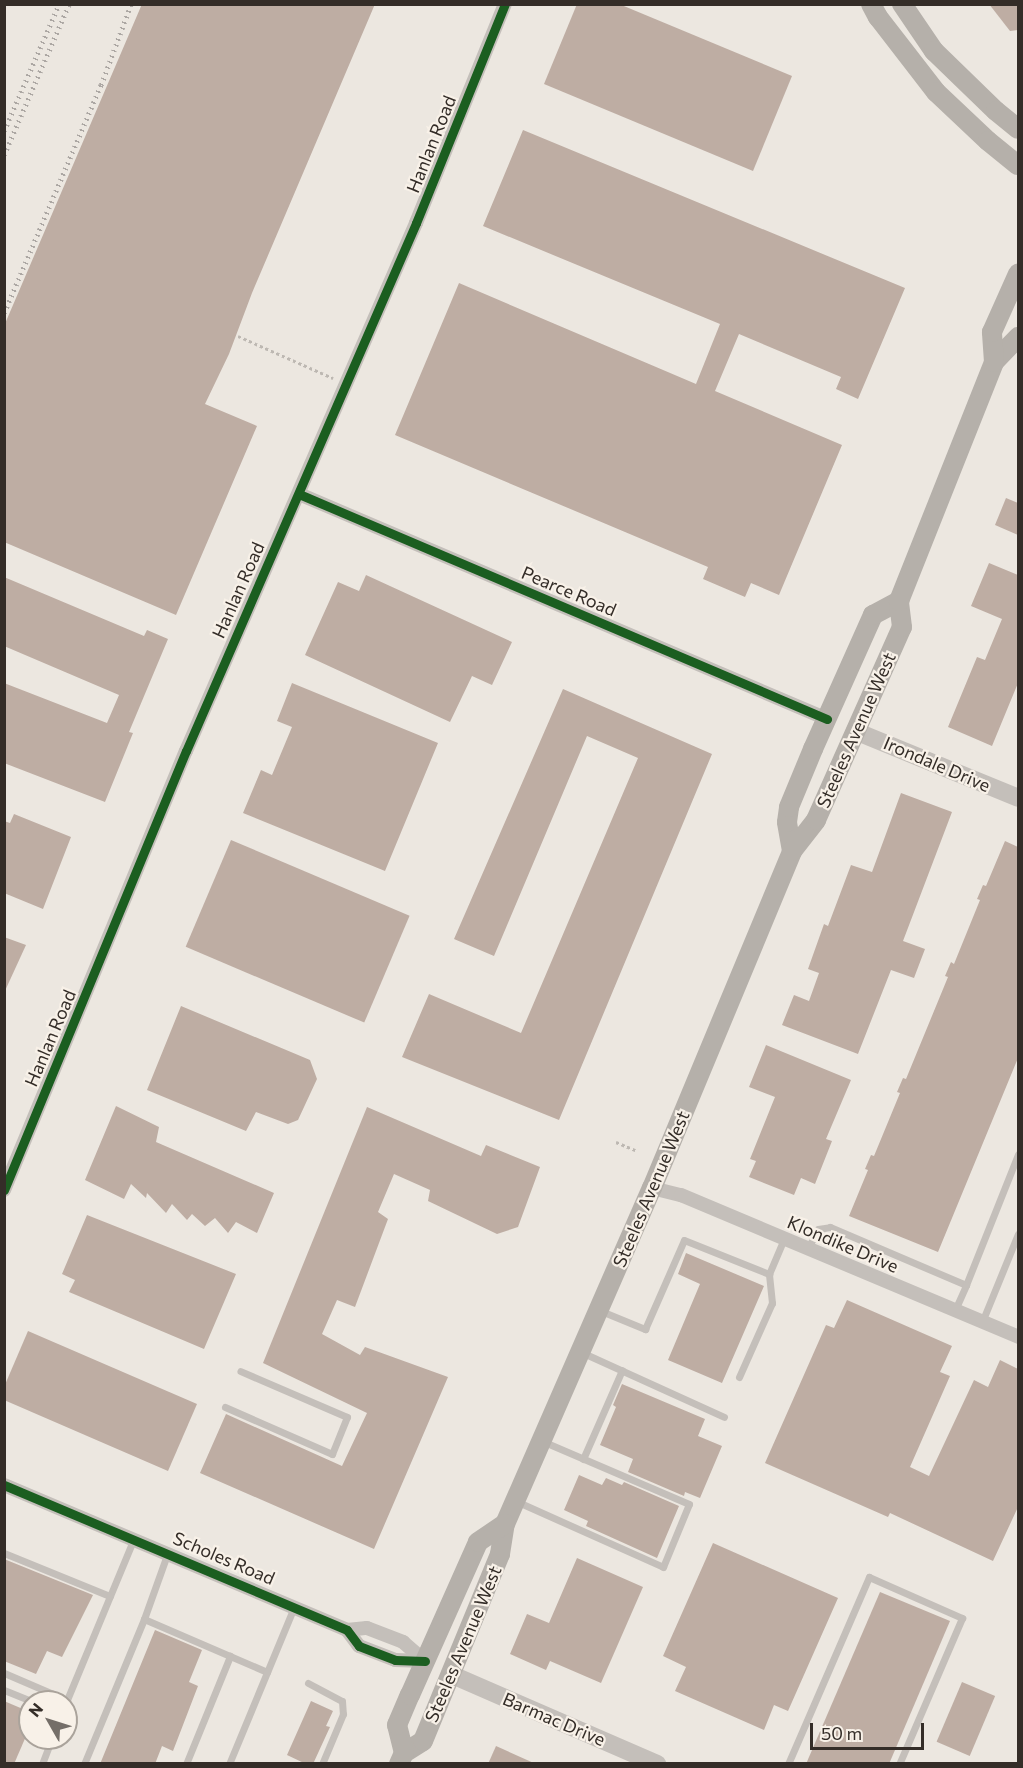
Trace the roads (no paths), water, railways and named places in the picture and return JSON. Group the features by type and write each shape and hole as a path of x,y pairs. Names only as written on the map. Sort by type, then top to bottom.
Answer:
{"main road":[{"path":"871,4 878,17 936,92 987,141 1018,165"},
{"path":"902,4 934,51 1018,129"},
{"name":"Steeles Avenue West","path":"994,362 992,332 1018,274"},
{"name":"Steeles Avenue West","path":"401,1758 423,1741 500,1554 505,1524 652,1188 792,851 816,820 902,627 900,602 994,362 1018,337"},
{"name":"Steeles Avenue West","path":"792,851 787,822 789,807 827,719 873,615 900,602"},
{"path":"827,719 855,731"},
{"name":"Steeles Avenue West","path":"401,1758 397,1725 425,1661 478,1542 505,1524"},
{"path":"425,1661 450,1674"}],"street":[{"name":"Hanlan Road","path":"4,1190 186,751 441,165 505,4"},
{"name":"Pearce Road","path":"299,494 827,719"},
{"name":"Irondale Drive","path":"855,731 1018,798"},
{"name":"Klondike Drive","path":"652,1188 681,1195 1018,1338"},
{"name":"Scholes Road","path":"4,1485 135,1538 347,1630 367,1628 403,1642 425,1661"},
{"name":"Scholes Road","path":"347,1630 359,1646 395,1660 425,1661"},
{"name":"Barmac Drive","path":"450,1674 657,1764"}],"lane":[{"path":"955,1311 1018,1154"},
{"path":"808,1248 818,1229 830,1227 966,1285"},
{"path":"982,1322 1018,1234"},
{"path":"739,1377 772,1303 769,1274 784,1238"},
{"path":"598,1310 645,1329 684,1240 769,1274"},
{"path":"581,1352 724,1417"},
{"path":"583,1459 622,1370"},
{"path":"225,1407 332,1454 346,1417 240,1371"},
{"path":"515,1501 663,1567 689,1504 542,1441"},
{"path":"71,1690 135,1538"},
{"path":"84,1764 144,1619 168,1552"},
{"path":"4,1553 110,1596"},
{"path":"788,1764 869,1577 962,1618 899,1764"},
{"path":"229,1764 294,1607"},
{"path":"144,1619 267,1672"},
{"path":"186,1764 230,1656"},
{"path":"4,1673 42,1690"},
{"path":"308,1683 342,1701 343,1714 322,1764"},
{"path":"4,1690 18,1696"}],"railway":[{"path":"4,131 59,4"},
{"path":"4,155 69,4"},
{"path":"4,313 101,85 131,4"}]}
